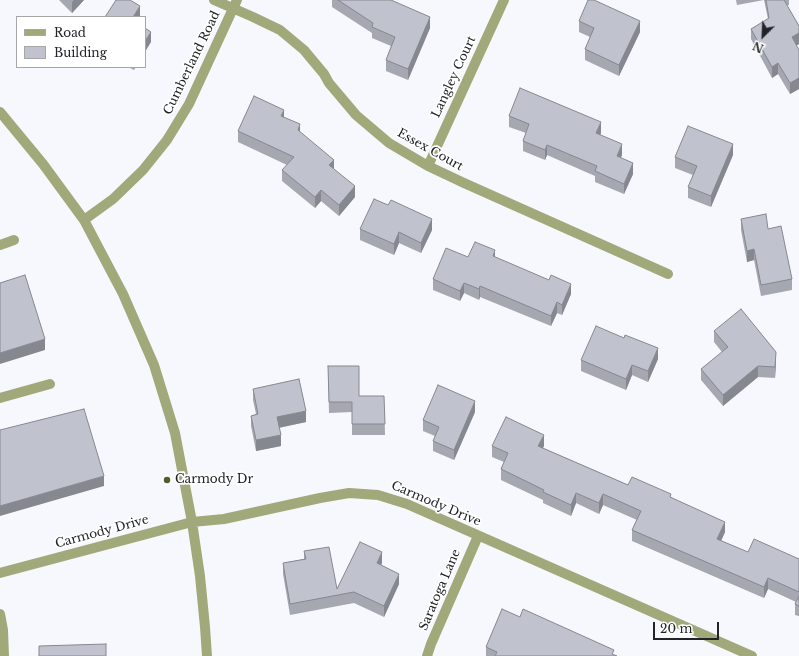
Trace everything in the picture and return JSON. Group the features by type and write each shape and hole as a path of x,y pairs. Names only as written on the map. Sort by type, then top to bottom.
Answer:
{"street":[{"name":"Essex Court","path":"214,0 235,4 280,30 304,50 356,115 389,143 428,166 464,183 668,274"},
{"name":"Langley Court","path":"428,166 504,0"},
{"name":"Cumberland Road","path":"84,220 113,199 128,185 143,170 167,140 189,104 235,4"},
{"path":"0,112 43,164 84,220 123,294 154,365 175,434 192,522 202,598 206,656"},
{"path":"0,245 14,240"},
{"path":"0,398 50,384"},
{"name":"Carmody Drive","path":"0,573 192,522 224,519 349,493 378,495 398,501 752,656"},
{"name":"Saratoga Lane","path":"427,656 478,536"},
{"path":"0,614 3,630 4,656"}],"building":[{"path":"116,0 130,0 140,6 134,16 106,16"},
{"path":"338,0 391,0 430,17 408,69 386,60 395,37 372,27 373,23"},
{"path":"588,0 594,0 640,21 619,65 585,49 594,28 579,21"},
{"path":"766,0 784,0 799,26 799,33 792,37 799,50 799,78 790,83 778,63 772,67 751,29 769,18"},
{"path":"146,29 151,32 146,40"},
{"path":"520,88 601,122 596,133 622,144 617,156 633,163 624,184 595,171 597,166 547,145 545,150 523,141 529,124 509,116"},
{"path":"254,96 284,110 281,116 300,124 298,130 334,160 329,165 355,186 339,205 321,190 315,197 282,170 294,157 238,131"},
{"path":"688,126 733,144 711,196 688,187 697,166 675,157"},
{"path":"374,199 388,205 391,200 432,219 421,243 399,232 394,244 360,229"},
{"path":"766,214 768,229 781,226 792,279 761,285 754,249 747,251 741,219"},
{"path":"475,242 495,250 493,256 549,280 551,275 571,284 562,305 557,302 551,316 480,286 479,289 464,283 460,291 433,279 446,248 468,257"},
{"path":"25,275 45,339 0,353 0,283"},
{"path":"741,309 776,352 775,367 758,366 723,395 701,369 728,347 714,331"},
{"path":"596,326 624,338 625,335 658,348 648,371 632,365 626,379 581,360"},
{"path":"328,366 359,366 359,396 384,396 385,424 352,424 352,402 329,402"},
{"path":"299,379 306,411 277,417 281,435 256,440 251,416 258,414 253,389"},
{"path":"438,385 475,401 454,450 433,441 439,427 423,420"},
{"path":"84,409 104,476 0,506 0,430"},
{"path":"506,417 544,435 538,446 628,485 632,477 671,494 670,497 725,522 717,539 748,552 754,539 799,559 799,592 768,578 764,587 632,530 641,511 603,494 599,503 576,493 571,505 543,492 544,490 501,469 508,453 492,446"},
{"path":"360,542 382,552 377,563 399,574 384,606 354,592 290,604 283,563 306,559 304,551 329,547 337,589"},
{"path":"799,596 799,606 795,604"},
{"path":"502,609 520,617 523,609 614,650 612,654 617,656 495,656 497,652 486,647"},
{"path":"106,644 106,656 39,656 39,646"}],"place":[{"name":"Carmody Dr","path":"167,480"}]}
